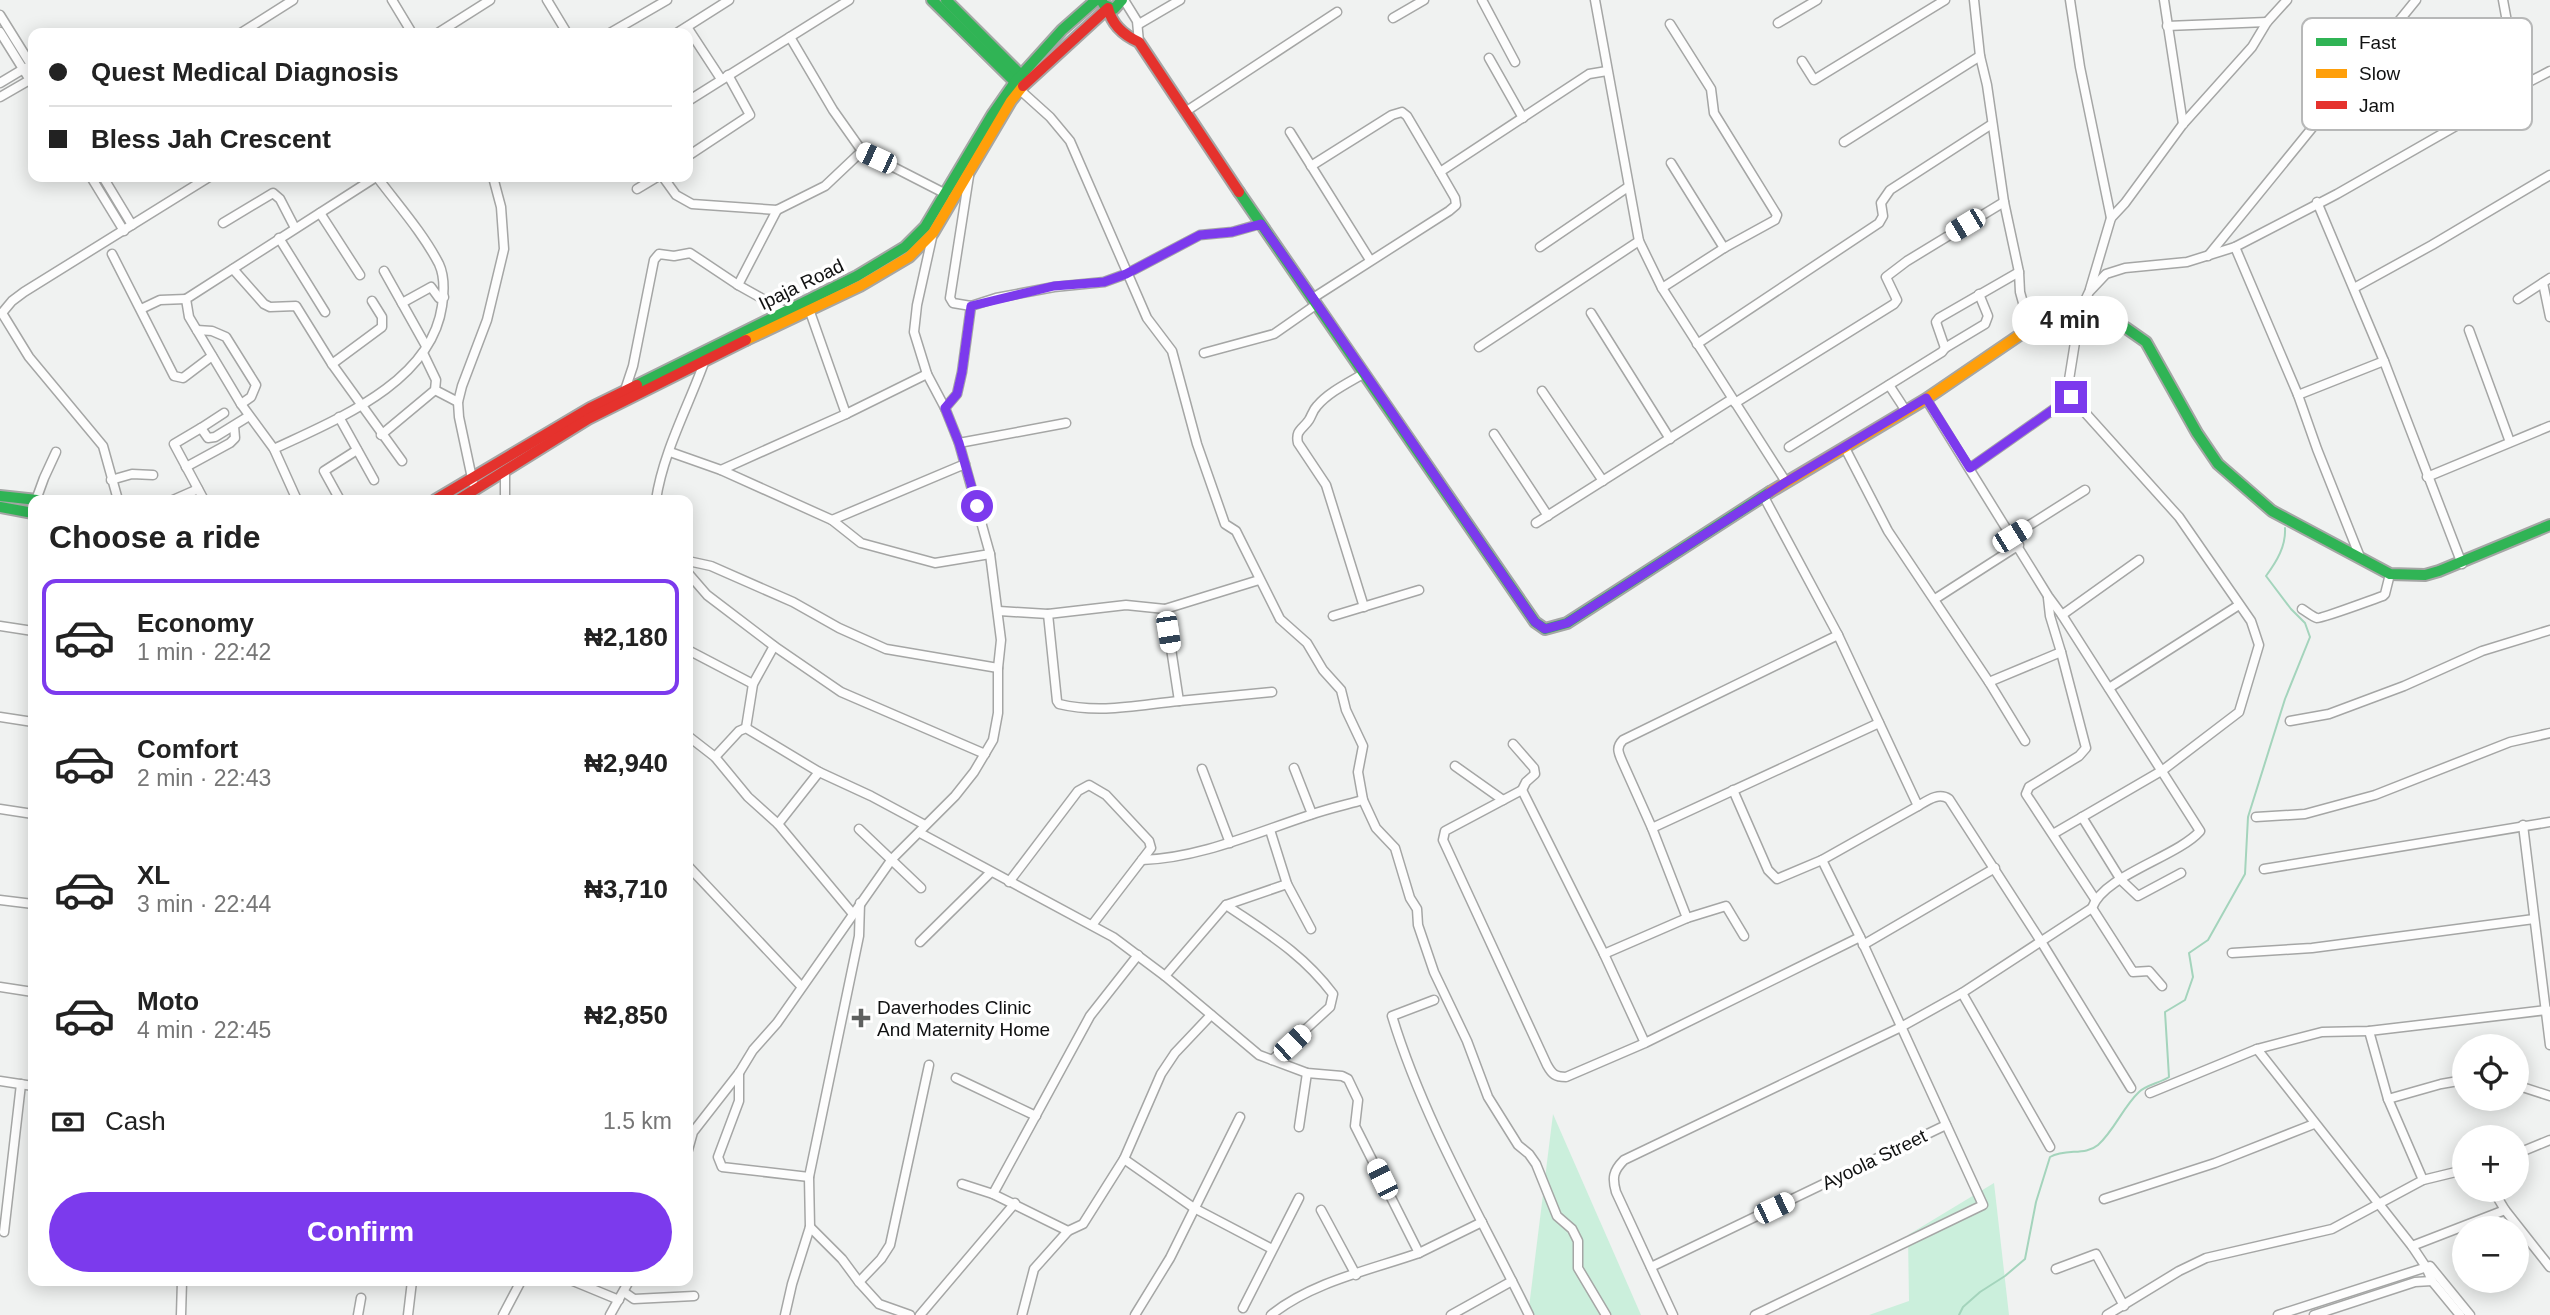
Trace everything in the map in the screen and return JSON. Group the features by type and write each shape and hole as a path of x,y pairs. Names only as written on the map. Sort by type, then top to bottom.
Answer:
{"street":[{"path":"251,28 293,0"},
{"path":"392,0 409,28"},
{"path":"446,28 490,0"},
{"path":"547,0 564,28"},
{"path":"618,28 665,0"},
{"path":"687,27 729,0"},
{"path":"693,98 849,0"},
{"path":"932,0 961,31 1019,82"},
{"path":"946,0 1070,141 1147,318 1172,351 1197,444 1225,523 1236,531 1280,619 1307,643 1323,670 1341,691 1346,710 1363,746 1358,772 1363,800 1376,828 1395,848 1410,898 1417,909 1418,925 1434,972 1488,1097 1518,1145 1530,1154 1536,1164 1556,1216 1572,1229 1578,1241 1578,1268 1606,1315"},
{"name":"Ipaja Road","path":"449,495 505,473 588,419 705,360 858,276 905,247 925,226 983,129 1019,82 1062,30 1096,0"},
{"path":"1123,0 1134,12 1139,24 1139,42"},
{"name":"Ipaja Road","path":"463,495 474,485 590,408 789,314 809,309 860,286 890,270 916,251 933,233 1019,82 1105,4 1118,6 1123,0"},
{"path":"1139,24 1180,0"},
{"path":"1393,18 1424,0"},
{"path":"1482,0 1515,62"},
{"path":"1595,0 1639,241 1662,288 1786,482"},
{"path":"1778,23 1816,0"},
{"path":"1802,61 1814,80 1945,0"},
{"path":"1974,0 1980,56 1987,85 2004,202 2019,272 2020,292 2030,328"},
{"path":"2053,834 2162,771 2239,712 2259,645 2251,621 2171,508 2071,397 2068,386 2078,320 2090,292 2110,218 2080,67 2070,0"},
{"path":"2164,0 2183,124"},
{"path":"2110,218 2183,124 2252,47 2267,22 2287,0"},
{"path":"2401,18 2416,0"},
{"path":"2503,0 2506,18"},
{"path":"1105,4 1118,29 1139,42 1363,374 1535,622 1545,629 1567,623 1786,482 1906,411 2043,322 2078,320 2126,328 2146,342 2218,464 2273,511 2390,574 2425,575 2462,564 2550,525"},
{"path":"1185,112 1337,12"},
{"path":"0,15 28,65"},
{"path":"2167,26 2267,22"},
{"path":"1662,288 1724,248 1775,220 1776,210 1714,113 1711,89 1670,24"},
{"path":"0,32 28,66"},
{"path":"693,35 750,115 693,153"},
{"path":"790,37 833,110 862,151 946,194"},
{"path":"1844,142 1980,56"},
{"path":"1489,58 1523,118"},
{"path":"0,83 28,68"},
{"path":"1440,172 1589,74 1607,71"},
{"path":"2532,80 2550,71"},
{"path":"0,97 28,83"},
{"path":"1204,353 1274,334 1370,260 1449,212 1456,205 1455,198 1440,172 1402,112 1311,166"},
{"path":"1697,344 1879,223 1883,216 1881,203 1890,190 1992,124"},
{"path":"2208,256 2310,130"},
{"path":"2090,292 2106,274 2125,268 2166,265 2235,247 2317,202 2337,194 2449,130"},
{"path":"1290,132 1370,260"},
{"path":"667,182 676,195 692,204 777,210 825,186 862,151"},
{"path":"1671,163 1724,248"},
{"path":"969,173 950,298 953,303 971,306 1054,286 1104,282 1126,274 1200,235 1232,232 1261,224"},
{"path":"2354,288 2550,175"},
{"path":"94,182 124,231"},
{"path":"106,182 132,225"},
{"path":"116,495 103,446 29,357 2,313 24,292 201,182"},
{"path":"141,309 160,300 186,299 279,237 369,182"},
{"path":"274,449 362,406 416,363 441,314 444,285 440,266 381,182"},
{"path":"474,485 458,402 487,320 503,249 500,207 494,182"},
{"path":"637,189 649,182"},
{"path":"1540,247 1628,187"},
{"path":"223,223 273,194 280,199 295,228"},
{"path":"1536,523 1894,304 1896,295 1886,277 1907,261 2004,202"},
{"path":"2317,202 2384,361 2462,564"},
{"path":"738,285 777,210"},
{"path":"320,213 360,275"},
{"path":"693,1126 739,1073 753,1050 777,1023 892,859 955,796 993,740 998,713 1001,640 990,554 959,443 927,374 914,332 917,305 933,233"},
{"path":"279,237 325,312"},
{"path":"1479,347 1639,241"},
{"path":"2235,247 2298,395 2360,557"},
{"path":"625,390 633,366 654,260 659,254 674,256 690,253 789,314"},
{"path":"112,254 174,376 183,378 212,356"},
{"path":"233,269 264,304 270,307 296,306 332,364 402,461"},
{"path":"381,435 435,390 436,380 402,303 384,271"},
{"path":"1945,348 1936,322 1939,318 2019,272"},
{"path":"2518,299 2547,280 2550,317"},
{"path":"402,303 431,287 439,298 443,298"},
{"path":"1789,447 1985,324 1988,316 1979,294"},
{"path":"186,299 190,317 241,404 274,449 295,495"},
{"path":"332,364 382,327 382,317 372,301"},
{"path":"945,408 957,394 971,306"},
{"path":"809,309 846,414"},
{"path":"1591,313 1670,439"},
{"path":"198,330 212,331 226,337 256,385 251,397 241,404"},
{"path":"2469,330 2510,442"},
{"path":"656,495 680,419 705,360"},
{"path":"2298,395 2384,361"},
{"path":"721,470 927,374"},
{"path":"1363,374 1320,402 1296,436 1326,485 1364,607"},
{"path":"1889,385 1906,411"},
{"path":"435,390 458,402"},
{"path":"1542,391 1603,481"},
{"path":"1970,468 2071,397"},
{"path":"1673,1315 1616,1192 1613,1180 1615,1168 1624,1160 1901,1027 1962,993 2042,943 2121,880 2199,833 2199,829 2048,596 1926,398"},
{"path":"201,495 174,444 225,413"},
{"path":"201,428 208,438 212,438 249,416"},
{"path":"340,418 374,480"},
{"path":"959,443 1066,423"},
{"path":"186,467 230,443 235,438 234,426"},
{"path":"2427,477 2550,426"},
{"path":"1494,434 1548,516"},
{"path":"1845,448 1888,531 1935,599 2025,741"},
{"path":"337,495 324,471 357,450"},
{"path":"39,495 56,452"},
{"path":"670,452 721,470 832,520 861,543 935,563 990,554"},
{"path":"832,520 965,464"},
{"path":"505,473 505,495"},
{"path":"111,480 132,474 153,475"},
{"path":"184,495 198,489"},
{"path":"2012,536 2085,490"},
{"path":"0,496 28,499"},
{"path":"1764,497 1838,635 1917,806"},
{"path":"0,507 28,512"},
{"path":"1935,599 2019,545"},
{"path":"2062,615 2138,560"},
{"path":"693,562 711,566 886,649 998,668"},
{"path":"2302,609 2323,618 2346,607 2382,596 2385,594 2390,574"},
{"path":"693,579 707,595 841,692 985,754"},
{"path":"999,611 1048,614 1126,605 1165,609 1259,580"},
{"path":"1333,616 1419,590"},
{"path":"2048,596 2050,616 2085,748 2079,756 2026,790 2026,794 2053,834 2133,972 2149,971 2162,986"},
{"path":"2109,688 2239,605"},
{"path":"1165,609 1179,701"},
{"path":"1048,614 1059,704 1081,709 1124,709 1272,692"},
{"path":"0,626 28,630"},
{"path":"2290,721 2329,714 2404,686 2482,651 2550,630"},
{"path":"1687,918 1618,750 1619,744 1838,635"},
{"path":"746,728 754,684 774,646"},
{"path":"1989,682 2061,652"},
{"path":"693,653 754,684"},
{"path":"0,718 28,721"},
{"path":"1652,828 1880,723"},
{"path":"715,757 739,731 746,728"},
{"path":"746,728 819,772 871,796 991,872 1092,925 1165,976 1250,1049 1307,1073 1348,1079 1358,1100 1355,1126 1419,1253"},
{"path":"2256,817 2305,814 2375,795 2510,742 2550,733"},
{"path":"693,740 715,757 748,797 778,824 853,914"},
{"path":"1513,744 1534,768 1535,775 1526,782 1522,790 1445,831 1443,840 1551,1073 1557,1077 1566,1077 1645,1043 1861,941 1995,868"},
{"path":"1455,766 1503,800"},
{"path":"1202,768 1230,844"},
{"path":"1294,768 1312,814"},
{"path":"778,824 819,772"},
{"path":"1009,882 1078,791 1089,785 1106,795 1149,841 1152,848 1092,925"},
{"path":"1522,790 1645,1043"},
{"path":"1733,790 1773,877 1781,878 1822,860 1917,806 1944,795 1995,868 2131,1088"},
{"path":"1142,860 1162,860 1230,844 1312,814 1363,800"},
{"path":"0,809 28,813"},
{"path":"2082,817 2121,880 2138,896 2181,873"},
{"path":"2264,869 2550,822"},
{"path":"2523,825 2550,1045"},
{"path":"859,829 921,888"},
{"path":"1270,830 1287,884 1311,929"},
{"path":"1755,1315 1983,1205 1822,860"},
{"path":"693,871 801,986"},
{"path":"920,942 991,872"},
{"path":"1165,976 1226,905 1287,884"},
{"path":"0,900 28,903"},
{"path":"785,1315 810,1227 809,1177 859,936 860,902"},
{"path":"1226,905 1301,957 1333,994 1330,1007 1272,1060"},
{"path":"1604,954 1687,918 1726,906 1744,936"},
{"path":"2232,953 2312,948 2534,919"},
{"path":"993,1194 1090,1016 1138,956"},
{"path":"0,987 28,991"},
{"path":"1962,993 2050,1147"},
{"path":"1434,1000 1392,1016 1405,1056 1482,1222 1529,1315"},
{"path":"2150,1093 2257,1049 2322,1032 2369,1031 2547,1010"},
{"path":"1021,1315 1034,1269 1068,1231 1083,1224 1125,1159 1161,1074 1175,1053 1211,1015"},
{"path":"2369,1031 2388,1099 2423,1180"},
{"path":"2257,1049 2412,1247 2432,1281 2460,1315"},
{"path":"859,1282 890,1245 929,1065"},
{"path":"739,1073 739,1101 719,1163 722,1167 809,1177"},
{"path":"1299,1127 1307,1073"},
{"path":"956,1078 1036,1116"},
{"path":"0,1081 28,1085"},
{"path":"2388,1099 2452,1082"},
{"path":"4,1232 21,1084"},
{"path":"2529,1089 2550,1096"},
{"path":"1135,1315 1170,1258 1240,1117"},
{"path":"2104,1199 2215,1163 2314,1124"},
{"name":"Ayoola Street","path":"1651,1267 1946,1125"},
{"path":"2529,1149 2550,1140"},
{"path":"1125,1159 1194,1208 1272,1249"},
{"path":"2107,1315 2179,1271 2206,1258 2332,1230 2423,1180 2452,1173"},
{"path":"962,1184 1015,1203 1068,1231"},
{"path":"1244,1308 1299,1198"},
{"path":"2500,1202 2550,1266"},
{"path":"920,1315 1015,1203"},
{"path":"1321,1210 1356,1275"},
{"path":"2412,1247 2505,1210"},
{"path":"1271,1315 1284,1304 1309,1292 1419,1253 1482,1222"},
{"path":"810,1227 842,1259 879,1304 910,1315"},
{"path":"2056,1269 2096,1254 2124,1306"},
{"path":"2278,1315 2430,1266 2470,1315"},
{"path":"1451,1315 1512,1281"},
{"path":"2315,1315 2415,1282 2432,1281"},
{"path":"181,1315 182,1286"},
{"path":"408,1315 411,1286"},
{"path":"503,1315 518,1286"},
{"path":"585,1286 619,1300"},
{"path":"610,1315 627,1286"},
{"path":"624,1292 634,1299 694,1296"},
{"path":"358,1315 361,1298"}],"green space":[{"path":"1553,1114 1641,1315 1528,1315"},
{"path":"1994,1183 2009,1315 1869,1315 1909,1301 1908,1235"}],"waterway":[{"path":"1959,1315 1963,1307 1980,1292 2025,1259 2036,1202 2050,1157 2087,1150 2098,1145 2139,1092 2169,1077 2165,1012 2185,1000 2193,977 2189,953 2208,940 2245,874 2248,817 2285,699 2310,637 2305,623 2266,576 2280,553 2285,528"}],"traffic: fast":[{"path":"932,0 1015,82"},
{"path":"946,0 1021,75"},
{"path":"637,385 857,276 905,247 925,227 992,115 1015,82 1062,30 1096,0"},
{"path":"1101,0 1104,5 1114,9 1122,0"},
{"path":"1239,192 1535,622 1545,629 1567,623 1770,492"},
{"path":"2058,321 2078,319 2126,328 2146,342 2197,433 2218,464 2272,511 2390,574 2425,575 2439,571 2550,525"},
{"path":"0,496 28,499"},
{"path":"0,507 28,512"}],"traffic: slow":[{"path":"746,340 860,286 909,257 933,233 1011,101 1023,86"},
{"path":"1770,492 1926,399 2030,328 2043,322 2058,321"}],"traffic: jam":[{"path":"1023,86 1108,8 1119,29 1139,42 1239,192"},
{"path":"466,495 588,419 746,340"},
{"path":"443,495 590,408 637,385"}],"place":[{"name":"Daverhodes Clinic And Maternity Home","path":"861,1018"}],"route":[{"path":"977,506 959,443 945,408 957,394 971,306 1054,286 1104,282 1126,274 1200,235 1232,232 1261,224 1535,622 1545,629 1567,623 1786,482 1926,398 1970,468 2071,397"}]}
